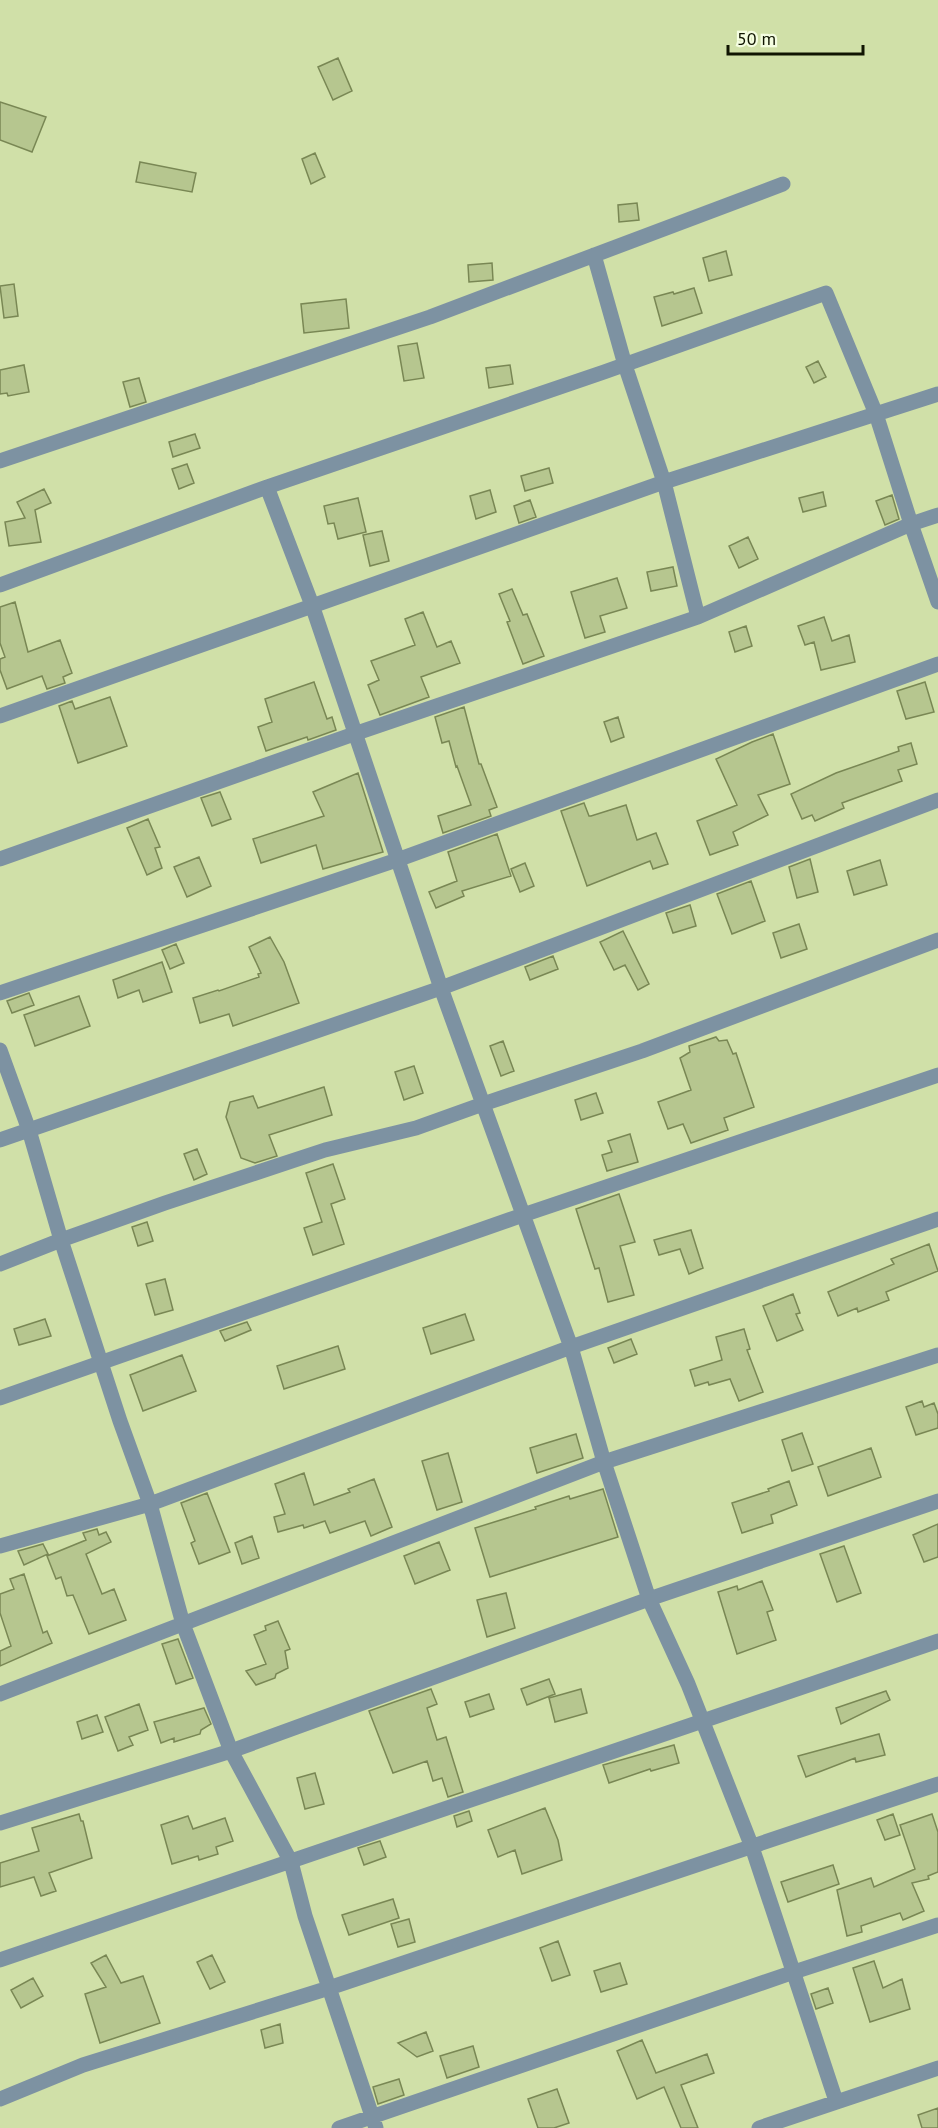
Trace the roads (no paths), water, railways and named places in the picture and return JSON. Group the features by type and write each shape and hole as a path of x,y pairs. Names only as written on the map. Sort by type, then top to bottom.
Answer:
{"street":[{"path":"0,461 430,317 783,184"},
{"path":"594,255 626,365 664,482 698,617"},
{"path":"0,585 267,487 626,365 826,293 876,414 938,603"},
{"path":"0,717 664,482 938,394"},
{"path":"267,487 312,605 441,988 571,1347 603,1462 649,1599 703,1722 752,1847 836,2102"},
{"path":"0,859 354,734 698,617 911,524 938,515"},
{"path":"0,993 397,860 938,664"},
{"path":"0,1140 441,988 938,800"},
{"path":"0,1264 61,1240 325,1150 416,1128 642,1051 938,940"},
{"path":"0,1050 29,1130 101,1364 150,1504 183,1624 231,1751 291,1862 305,1916 374,2122"},
{"path":"0,1398 523,1215 938,1075"},
{"path":"0,1546 150,1504 571,1347 938,1220"},
{"path":"0,1694 603,1462 938,1355"},
{"path":"0,1823 231,1751 649,1599 938,1501"},
{"path":"0,1960 938,1641"},
{"path":"0,2099 83,2066 329,1988 938,1784"},
{"path":"339,2128 374,2122 794,1972 938,1925"},
{"path":"759,2128 938,2068"}]}
